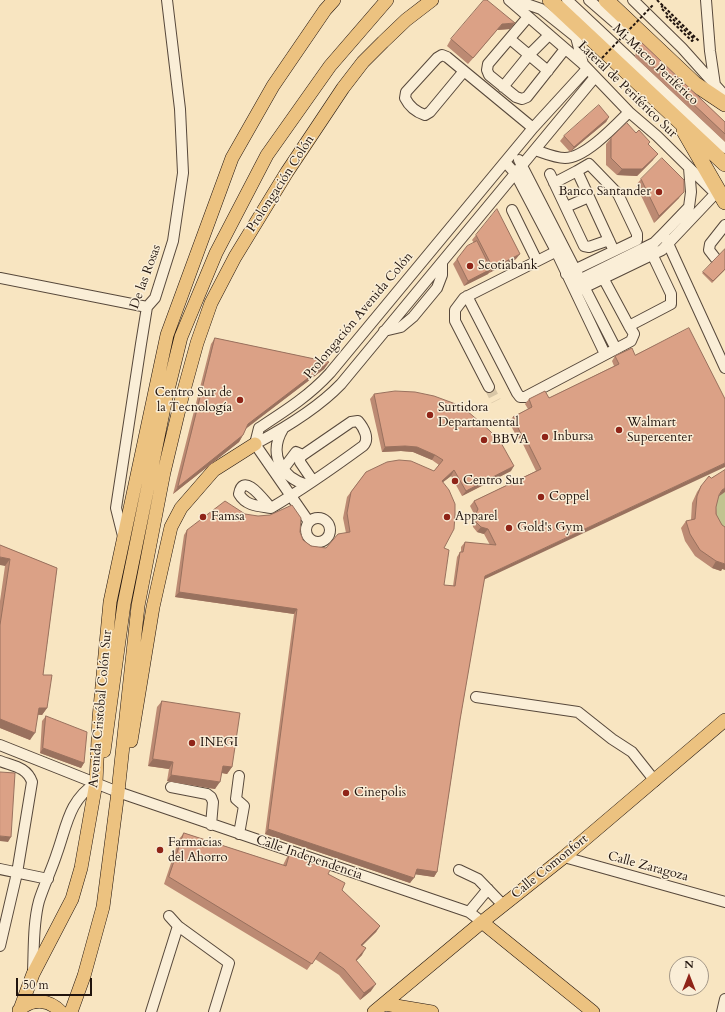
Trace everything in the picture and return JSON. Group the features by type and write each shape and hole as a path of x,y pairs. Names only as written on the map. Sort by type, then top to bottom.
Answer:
{"highway":[{"path":"550,0 725,164"},
{"path":"606,0 695,84 725,104"},
{"path":"674,115 722,199"}],"main road":[{"name":"Avenida Cristóbal Colón Sur","path":"19,1011 33,974 72,899 82,861 96,783 99,718 110,602 167,335 232,158 273,86 325,10 334,0"},
{"path":"97,770 105,751 124,604 166,398 181,337 216,253 267,155 330,66 387,0"},
{"name":"Prolongación Colón","path":"181,401 197,342 222,281 287,172 318,128 343,88 363,62 406,20 432,0"},
{"name":"Avenida Cristóbal Colón Sur","path":"71,1012 84,976 103,907 118,792 138,606 164,472 181,401"},
{"path":"120,774 129,750 140,692 153,607 172,527 181,508 214,470 254,444"},
{"name":"Calle Comonfort","path":"379,1008 482,922 564,857 725,720"},
{"name":"Calle Independencia","path":"482,922 593,1012"},
{"path":"19,1011 28,1004 40,1001 50,1004 61,1012"},
{"path":"379,1008 432,1012"}],"street":[{"name":"De las Rosas","path":"123,536 116,508 147,307 155,298 173,241 183,173 180,109 167,0"},
{"name":"Lateral de Periférico Sur","path":"509,0 585,67 629,112 658,136 722,199"},
{"path":"515,0 541,9 576,37 585,67"},
{"name":"Mi Macro Periférico","path":"567,0 725,148"},
{"name":"Mi Macro Periférico","path":"589,0 639,43 696,98"},
{"path":"633,0 682,48 725,96"},
{"path":"706,0 710,51 715,84"},
{"path":"528,17 488,64 487,70 489,75 516,98 522,99 527,97 565,49"},
{"path":"503,86 549,35"},
{"path":"510,39 548,71"},
{"path":"464,71 430,112 425,115 407,103 405,98 406,92 437,58 442,55 447,57 464,71 533,128"},
{"name":"Prolongación Avenida Colón","path":"254,444 259,428 317,388 585,67"},
{"path":"309,522 254,444 283,429 334,392 595,77"},
{"path":"535,150 564,158 574,157 587,148 629,112"},
{"path":"513,153 523,164 571,271 575,292 605,354"},
{"path":"505,162 515,173 560,249"},
{"path":"571,271 637,240 637,234 618,194 589,164 576,171 552,178 584,246 589,247 609,240"},
{"path":"575,292 583,283 654,243 689,207 691,192 689,168"},
{"path":"576,171 614,251"},
{"path":"566,207 589,197"},
{"path":"601,274 662,250 668,243 722,199"},
{"path":"512,210 537,261"},
{"path":"716,259 709,250 710,244 725,225"},
{"path":"664,233 725,368"},
{"path":"489,387 455,321 455,310 467,296 560,249"},
{"path":"629,326 671,304 672,301 671,294 652,254"},
{"path":"571,271 583,283 616,349"},
{"path":"467,296 517,393 520,397 525,397 634,338 601,274"},
{"path":"0,278 147,307"},
{"path":"271,508 291,496 310,483 363,446 366,443 366,438 362,426 358,422 351,422 298,460 310,483"},
{"path":"283,429 277,439 275,448 276,456 289,476 297,482 310,483"},
{"path":"284,468 296,452 304,455"},
{"path":"476,697 578,712 612,739 632,752 655,781"},
{"name":"Calle Independencia","path":"0,745 118,792 469,912 482,922"},
{"path":"0,761 25,770 30,775 32,782 17,873 0,946"},
{"path":"239,776 236,799 244,806 239,834"},
{"path":"33,974 39,902 73,806 82,793 96,783"},
{"path":"171,787 207,794 211,797 213,802 211,825"},
{"name":"Calle Zaragoza","path":"564,857 725,902"},
{"path":"0,869 48,879"},
{"path":"459,870 478,879 503,905"},
{"path":"469,912 488,889"},
{"path":"169,916 178,926 229,963 214,1012"},
{"path":"151,1012 178,926"},
{"path":"722,1012 725,999"}],"path":[{"path":"657,0 699,41"},
{"path":"602,58 653,5 692,41 694,39 661,8 663,5"}],"green space":[{"path":"725,491 725,537 712,520 718,497"}],"building":[{"path":"484,0 487,0 515,23 502,24 473,58 451,39"},
{"path":"640,41 725,122 725,134 638,52"},
{"path":"599,105 609,117 574,147 564,136"},
{"path":"627,123 636,133 639,130 650,142 648,144 658,154 642,169 622,169 611,158 611,138"},
{"name":"Banco Santander","path":"662,158 684,180 684,192 659,216 641,179"},
{"path":"497,209 520,254 493,268 476,235"},
{"path":"477,241 491,269 468,281 457,259 467,246"},
{"path":"725,249 725,269 713,281 703,272"},
{"path":"689,328 725,399 725,463 485,576 460,720 437,872 417,869 414,878 268,829 297,609 179,592 187,530 225,501 245,514 258,516 270,515 292,505 301,518 300,532 303,540 311,546 326,548 338,534 350,532 347,513 351,492 366,472 387,462 399,460 411,461 434,471 443,460 417,447 385,447 374,394 395,391 415,392 434,396 453,403 466,410 500,441 514,466 466,491 454,470 442,481 449,490 455,504 454,529 444,548 449,550 444,585 455,586 460,552 463,552 465,542 496,545 488,529 481,527 476,522 475,516 478,509 474,501 541,469 523,433 521,434 513,417 532,407 529,399 545,391 549,398 619,364 615,356 632,348 635,355"},
{"name":"Centro Sur de la Tecnología","path":"215,338 329,362 248,424 243,435 178,487"},
{"path":"725,470 725,488 719,495 716,514 722,525 725,527 725,564 716,561 700,550 690,534 686,521 695,519 697,496 701,486 709,476 711,478"},
{"path":"0,545 57,568 43,675 52,675 47,708 39,708 35,733 0,719 0,625 10,559 0,557"},
{"name":"INEGI","path":"162,701 240,713 232,767 223,766 220,782 171,775 173,762 153,759"},
{"path":"46,716 87,732 84,763 43,748"},
{"path":"0,772 15,773 11,837 0,836"},
{"path":"184,833 286,866 290,852 332,866 328,874 345,883 342,890 380,926 361,945 366,948 356,960 376,984 364,993 344,969 320,952 312,964 169,877"}],"tunnel":[{"path":"489,387 496,401"}],"place":[{"name":"Banco Santander","path":"659,192"},
{"name":"Scotiabank","path":"470,266"},
{"name":"Centro Sur de la Tecnología","path":"240,400"},
{"name":"Surtidora Departamental","path":"430,415"},
{"name":"Walmart Supercenter","path":"619,430"},
{"name":"Inbursa","path":"545,437"},
{"name":"BBVA","path":"484,440"},
{"name":"Centro Sur","path":"455,481"},
{"name":"Coppel","path":"541,497"},
{"name":"Famsa","path":"203,517"},
{"name":"Apparel","path":"447,517"},
{"name":"Gold's Gym","path":"509,528"},
{"name":"INEGI","path":"192,743"},
{"name":"Cinepolis","path":"346,793"},
{"name":"Farmacias del Ahorro","path":"160,850"}]}
